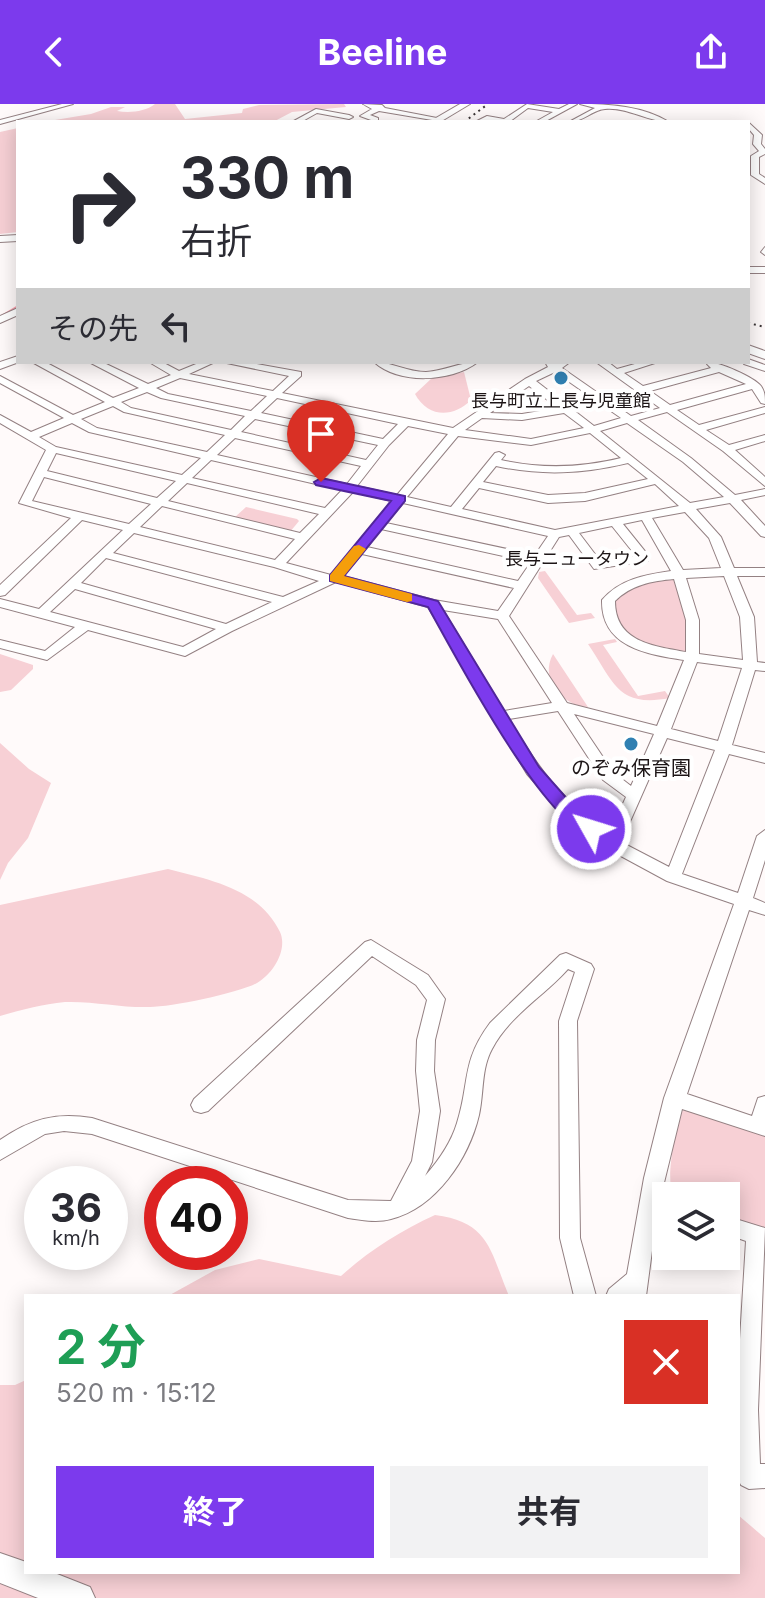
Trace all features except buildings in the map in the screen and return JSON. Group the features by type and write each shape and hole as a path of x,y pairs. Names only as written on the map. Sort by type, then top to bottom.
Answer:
{"main road":[{"path":"438,120 466,104"},
{"path":"0,1568 79,1598"}],"street":[{"path":"2,113 0,122 56,105 70,104"},
{"path":"366,104 432,120"},
{"path":"364,116 387,104"},
{"path":"395,120 424,104"},
{"path":"543,120 574,104"},
{"path":"583,104 642,112 660,120"},
{"path":"507,120 527,106 560,111"},
{"path":"577,120 602,106"},
{"path":"301,120 316,111 375,120"},
{"path":"342,120 349,117"},
{"path":"750,126 758,135 757,144 765,152 755,156 753,172 765,182"},
{"path":"41,364 128,410 367,464"},
{"path":"98,364 165,396 385,443"},
{"path":"158,364 179,375 508,441 553,439 755,385"},
{"path":"31,436 205,364"},
{"path":"41,614 230,433 297,374 239,364"},
{"path":"383,364 398,371 429,374 459,369 469,364"},
{"path":"0,603 185,652 227,628 332,579 455,432 554,364"},
{"path":"557,364 687,460 732,498 765,533"},
{"path":"604,364 727,449 765,483"},
{"path":"616,372 646,364"},
{"path":"712,364 755,385 765,401"},
{"path":"641,390 721,368"},
{"path":"0,379 93,430 555,534 765,492"},
{"path":"529,381 657,480 715,537 747,617 758,666 673,877"},
{"path":"481,415 516,418 546,416 564,410"},
{"path":"697,429 765,410"},
{"path":"0,418 52,449 327,512"},
{"path":"278,564 349,489 367,464 406,422"},
{"path":"727,449 765,438"},
{"path":"455,510 508,441"},
{"path":"52,449 25,503 433,604 502,616 608,776 635,796"},
{"path":"494,462 530,471 568,472 629,459"},
{"path":"748,468 765,463"},
{"path":"40,473 301,537"},
{"path":"476,484 548,499 585,497 657,480"},
{"path":"612,844 663,732 693,655 691,612 680,576 666,544 644,515"},
{"path":"0,592 78,517"},
{"path":"572,531 598,566 644,558 614,521"},
{"path":"379,525 539,560"},
{"path":"502,616 555,534"},
{"path":"358,549 522,586"},
{"path":"104,554 283,601"},
{"path":"758,666 646,648 615,629 608,617 608,598 627,583 680,576 765,572"},
{"path":"72,584 227,628"},
{"path":"433,604 532,770 571,814 612,844 673,877 765,909"},
{"path":"0,644 47,656 85,626"},
{"path":"500,716 561,706 765,758"},
{"path":"661,1182 674,1098 765,836"},
{"path":"201,1105 371,947 422,980 436,999 426,1040 425,1071 430,1111 422,1162 397,1208"},
{"path":"0,1151 32,1128 62,1120 92,1126 348,1209 375,1212 397,1208 442,1172 453,1155 468,1122 479,1055 494,1031 549,982 566,960 585,969 568,1021 570,1238 584,1294"},
{"path":"674,1098 762,1127 765,1104"},
{"path":"636,1287 652,1227"},
{"path":"740,1229 761,1236 742,1407 749,1477 765,1476"}],"shaded area":[{"path":"155,104 175,104 185,119 242,113 243,109 259,105 344,104 346,107 292,112 277,120 55,120 111,107 125,107 117,111 127,112 147,109"},
{"path":"16,128 16,232 0,234 0,132"},
{"path":"464,372 471,400 456,410 434,411 420,402 415,394 432,378"},
{"path":"246,507 299,521 290,532 234,518"},
{"path":"545,571 577,615 591,613 595,618 569,623 538,578 539,572"},
{"path":"671,579 678,582 683,608 687,651 684,652 657,648 627,636 610,607 612,599 643,581"},
{"path":"615,639 617,642 603,645 638,696 665,691 670,698 638,699 619,689 588,644"},
{"path":"0,654 33,665 33,669 11,690 0,692"},
{"path":"553,654 588,707 570,702 556,690 549,673"},
{"path":"0,743 29,769 51,783 28,838 8,863 0,880"},
{"path":"168,869 232,888 247,896 271,917 280,932 282,946 278,961 263,979 236,991 173,1005 139,1007 65,1002 0,1016 0,905"},
{"path":"684,1107 765,1133 765,1229 740,1220 740,1182 671,1182 678,1126"},
{"path":"435,1215 467,1224 486,1241 508,1294 172,1294 215,1270 248,1270 248,1262 259,1259 341,1276 386,1242"},
{"path":"24,1381 24,1574 740,1574 740,1517 765,1538 765,1598 0,1598 0,1385 15,1385"}],"waterway":[{"path":"0,317 16,307"}],"railway":[{"path":"467,120 488,104"},
{"path":"750,323 765,327"}],"slow traffic":[{"path":"359,549 335,578 407,597"}],"place":[{"name":"長与町立上長与児童館","path":"561,378"},
{"name":"のぞみ保育園","path":"631,744"}],"district":[{"name":"長与ニュータウン","path":"577,559"}],"route":[{"path":"321,482 400,499 335,578 437,607 532,770 571,814 591,829"}]}
